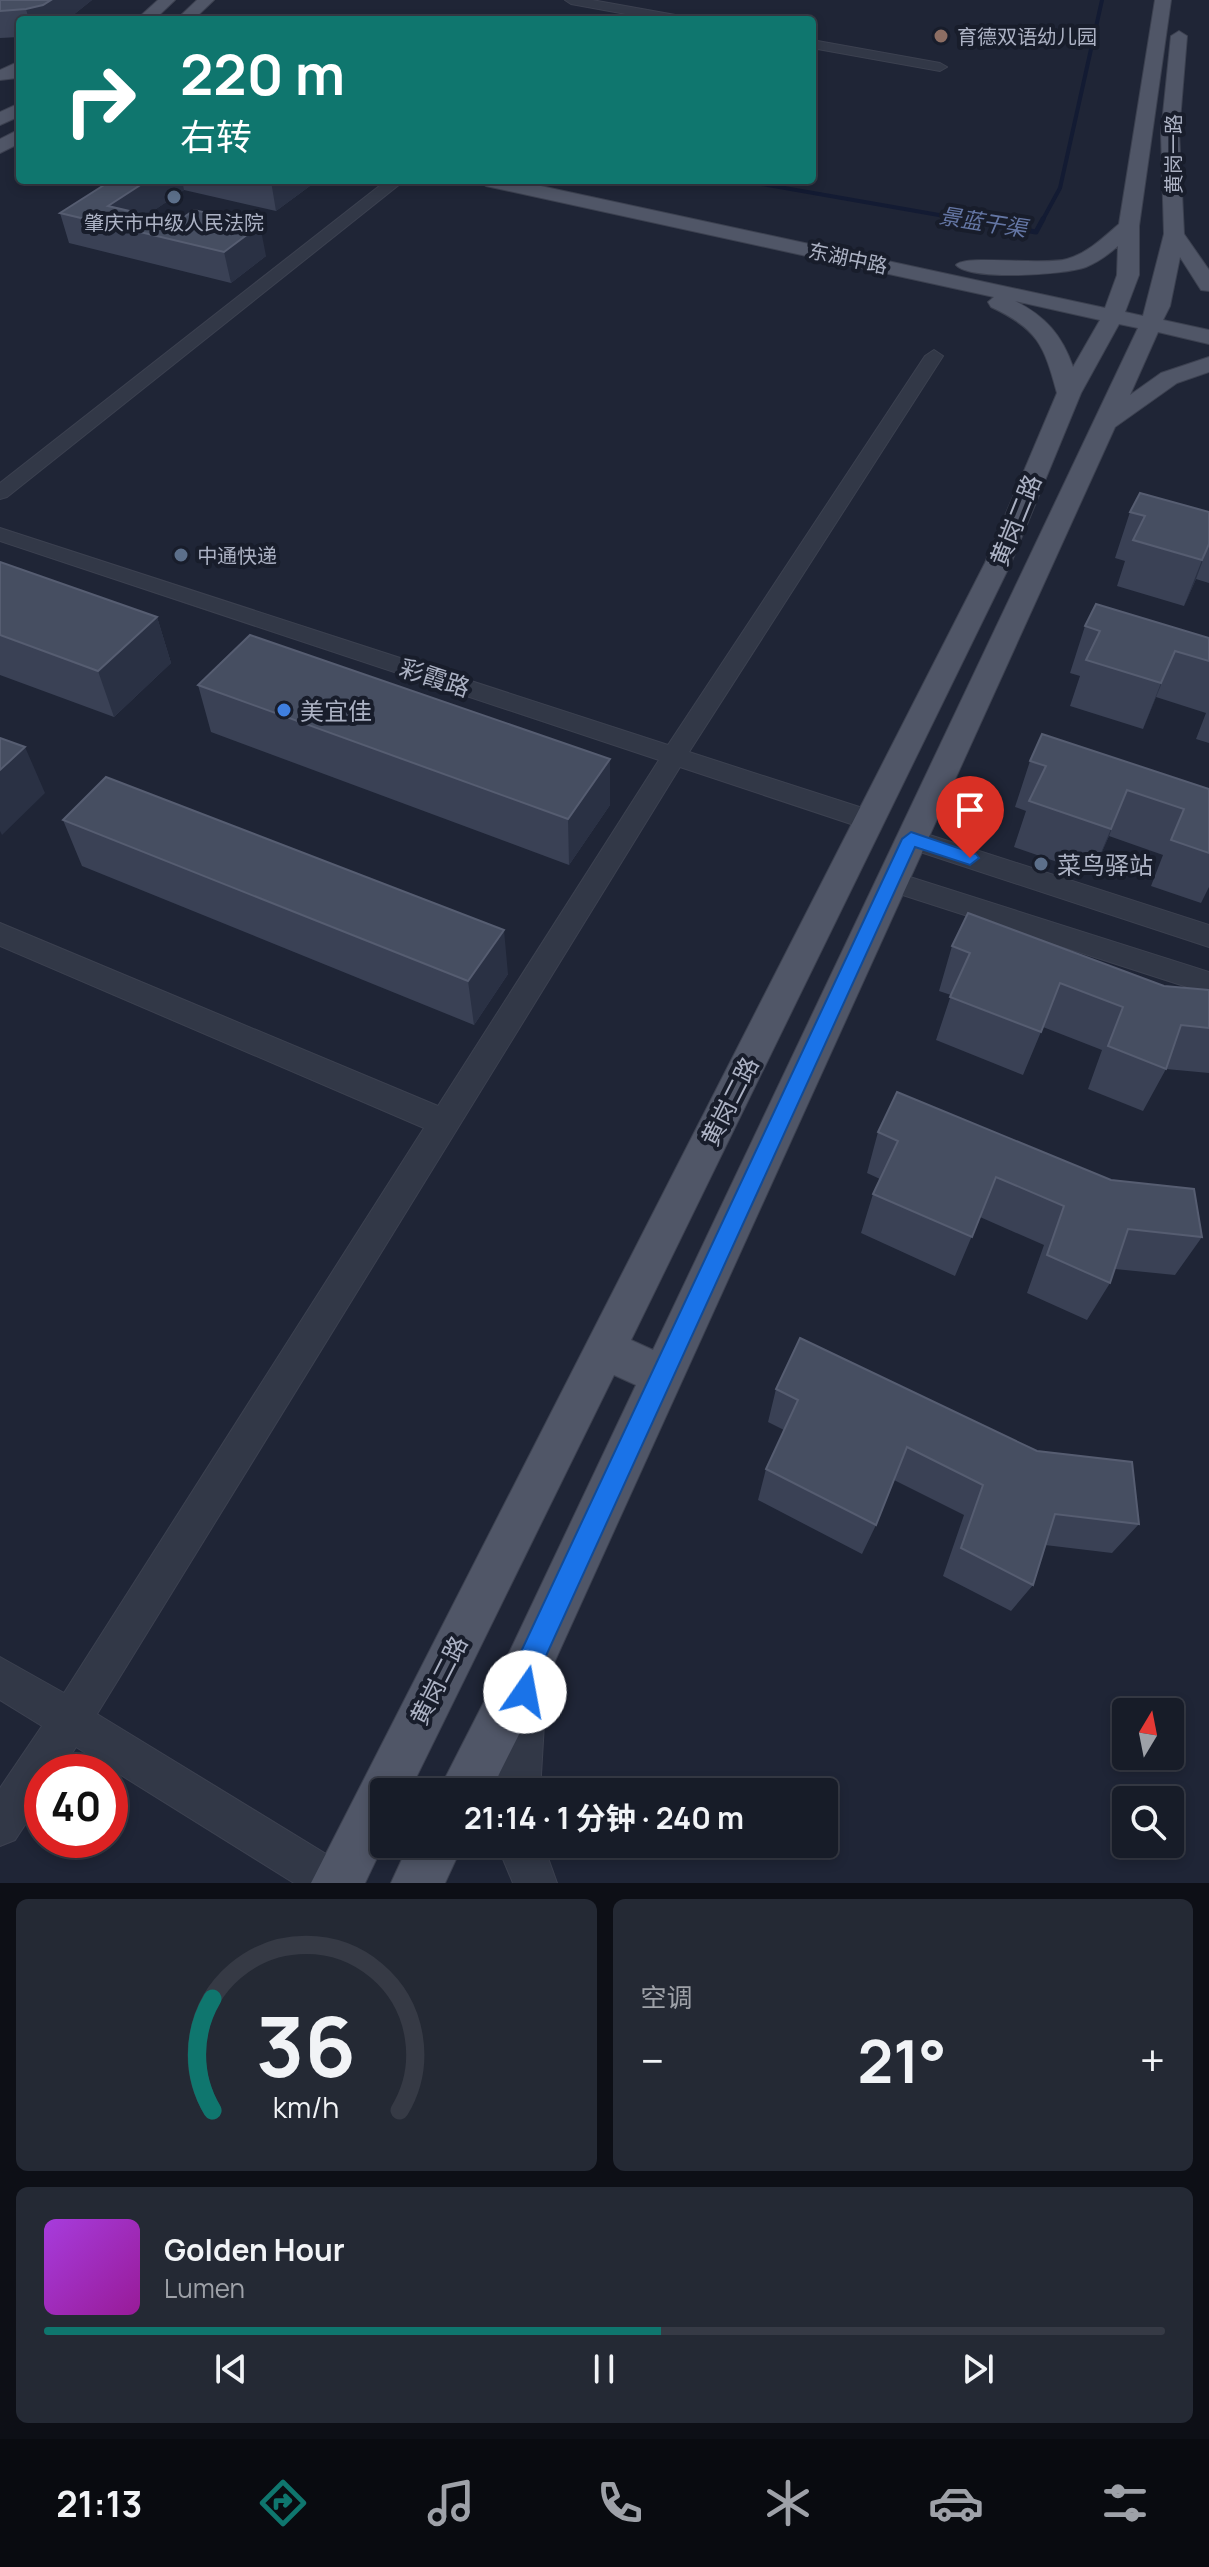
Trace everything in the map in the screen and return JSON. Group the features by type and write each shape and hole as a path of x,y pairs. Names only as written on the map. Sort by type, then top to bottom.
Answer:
{"main road":[{"path":"149,16 167,0"},
{"path":"188,16 206,0"},
{"name":"黄岗一路","path":"1117,307 1128,275 1129,226 1163,0"},
{"name":"黄岗一路","path":"1155,315 1174,234 1170,133 1180,16"},
{"path":"0,77 13,66"},
{"name":"东湖中路","path":"506,184 911,263 966,265 1117,307"},
{"name":"东湖中路","path":"572,184 911,263 943,279 1155,315 1209,317"},
{"path":"966,265 1018,268 1070,264 1088,259 1129,226"},
{"path":"1174,234 1209,285"},
{"path":"943,279 1013,308 1047,330 1055,345 1069,393"},
{"name":"黄岗二路","path":"335,1883 998,563 1069,393 1117,307"},
{"name":"东湖中路","path":"1155,315 1209,337"},
{"name":"黄岗二路","path":"470,1778 527,1668 1155,315"},
{"path":"1102,424 1169,378 1209,364"},
{"path":"604,1349 662,1376"},
{"path":"417,1883 430,1858"}],"street":[{"path":"571,0 659,16"},
{"path":"816,45 940,67"},
{"path":"0,493 392,184"},
{"path":"0,1825 71,1719 674,756 934,356"},
{"name":"彩霞路","path":"0,534 869,820"},
{"path":"911,839 1209,936"},
{"path":"891,881 1209,983"},
{"path":"0,934 444,1122"},
{"path":"520,1778 527,1668"},
{"path":"0,1677 335,1883"},
{"path":"524,1858 535,1883"}],"building":[{"path":"0,0 51,0 26,9 0,11"},
{"path":"106,184 142,184 108,206 177,222 194,210 260,225 224,252 60,213"},
{"path":"1140,493 1209,512 1209,544 1202,560 1133,540 1145,516 1130,512"},
{"path":"0,562 157,617 98,671 0,635"},
{"path":"1096,604 1209,638 1209,661 1175,651 1161,683 1086,660 1100,631 1085,626"},
{"path":"250,635 610,759 568,819 198,685"},
{"path":"1042,734 1209,789 1209,853 1171,840 1184,809 1127,790 1111,829 1029,801 1046,766 1030,761"},
{"path":"0,738 25,747 0,770"},
{"path":"106,777 504,930 468,981 63,820"},
{"path":"968,913 1164,986 1209,990 1209,1028 1181,1025 1166,1069 1108,1046 1123,1007 1060,983 1041,1032 950,997 970,953 952,946"},
{"path":"897,1092 1111,1180 1194,1189 1202,1237 1128,1229 1110,1283 1047,1255 1064,1206 996,1177 972,1237 873,1194 898,1141 878,1132"},
{"path":"800,1338 1037,1451 1132,1462 1139,1524 1055,1514 1033,1585 961,1548 983,1485 907,1447 876,1525 766,1469 798,1400 776,1389"}],"waterway":[{"name":"景蓝干渠","path":"1042,221 1060,188 1102,0"},
{"name":"景蓝干渠","path":"762,184 973,221"},
{"name":"景蓝干渠","path":"962,219 1036,232 1043,219"}],"place":[{"name":"育德双语幼儿园","path":"941,36"},
{"name":"肇庆市中级人民法院","path":"174,197"},
{"name":"中通快递","path":"181,555"},
{"name":"美宜佳","path":"284,710"},
{"name":"菜鸟驿站","path":"1041,864"}],"route":[{"path":"525,1692 527,1668 911,839 970,858"}]}
